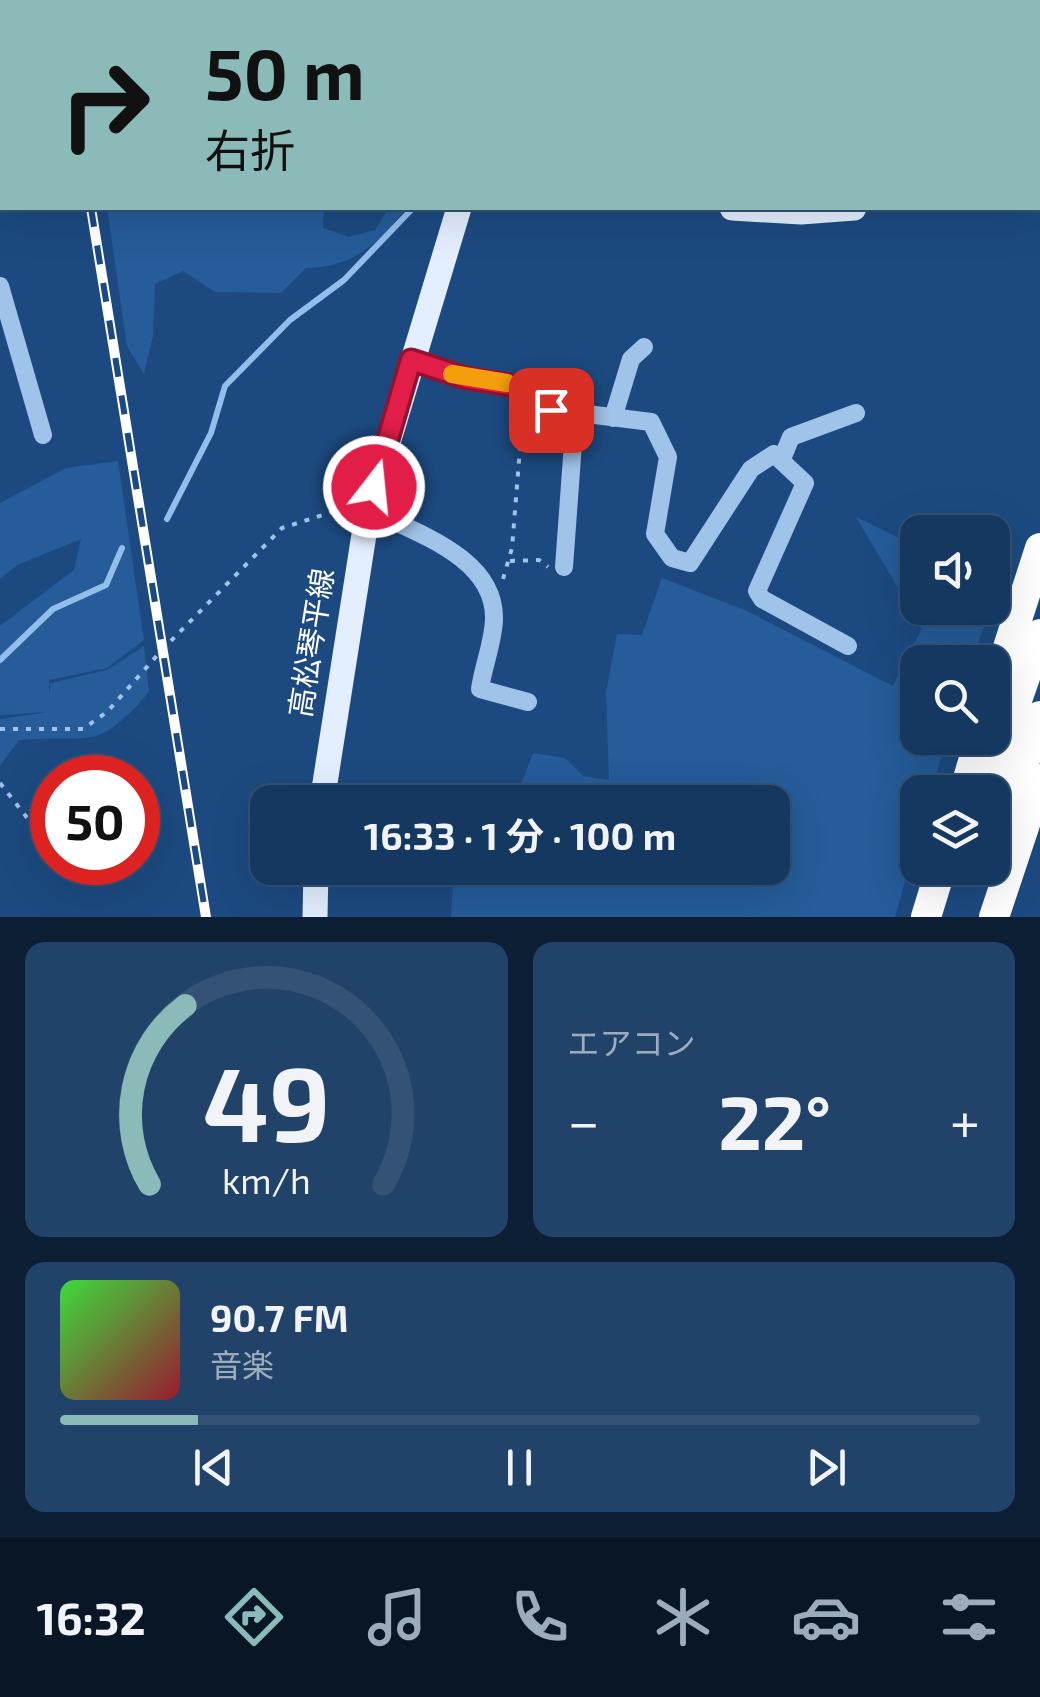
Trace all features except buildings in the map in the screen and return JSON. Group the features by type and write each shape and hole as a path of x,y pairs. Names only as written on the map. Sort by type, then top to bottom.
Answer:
{"highway":[{"path":"1009,645 1040,548"},
{"path":"991,775 1040,634"},
{"path":"1010,804 1040,716"},
{"path":"994,917 1040,778"},
{"path":"926,917 936,885"},
{"path":"948,917 957,885"},
{"path":"976,917 985,885"}],"main road":[{"name":"高松琴平線","path":"325,785 368,509 458,210"},
{"path":"766,210 828,210"},
{"path":"315,917 316,885"}],"street":[{"path":"0,286 8,341 43,435"},
{"path":"613,418 631,359 644,346"},
{"path":"411,360 466,378 500,381 530,392 555,414 652,422 668,457 655,534 672,558 690,564 751,468 774,454 782,459 805,484 757,591 762,600 848,646"},
{"path":"782,459 791,437 856,414"},
{"path":"564,567 575,416"},
{"path":"368,509 464,561 482,576 494,622 480,689 528,702"}],"path":[{"path":"493,607 508,561 522,416 530,392"},
{"path":"0,729 83,729 107,712 282,528 342,506 368,509"},
{"path":"508,561 539,560 556,572 564,567"},
{"path":"0,783 30,822"}],"shaded area":[{"path":"107,210 324,210 323,228 349,237 375,230 388,210 404,210 364,251 338,263 306,268 281,293 215,292 183,271 155,284 153,336 144,374 127,346"},
{"path":"118,461 144,640 107,668 49,680 49,695 51,683 107,670 144,646 149,692 104,733 78,739 19,740 0,766 0,719 49,712 0,715 0,626 74,570 81,539 17,565 0,579 0,503 66,468"},
{"path":"856,517 900,539 900,591"},
{"path":"662,578 747,611 893,686 900,672 900,755 942,755 936,775 900,775 900,885 904,885 895,917 451,917 453,885 790,885 790,785 521,785 533,753 565,758 583,776 609,780 606,692 617,634 642,635"},
{"path":"920,625 984,625 978,645 914,645"}],"waterway":[{"path":"167,519 211,433 225,386 290,320 344,280 411,210"},
{"path":"0,660 53,609 106,585 122,548"}],"railway":[{"path":"91,210 206,917"}],"slow traffic":[{"path":"452,374 507,383"}],"route":[{"path":"374,487 411,360 466,378 522,387 551,410"}]}
